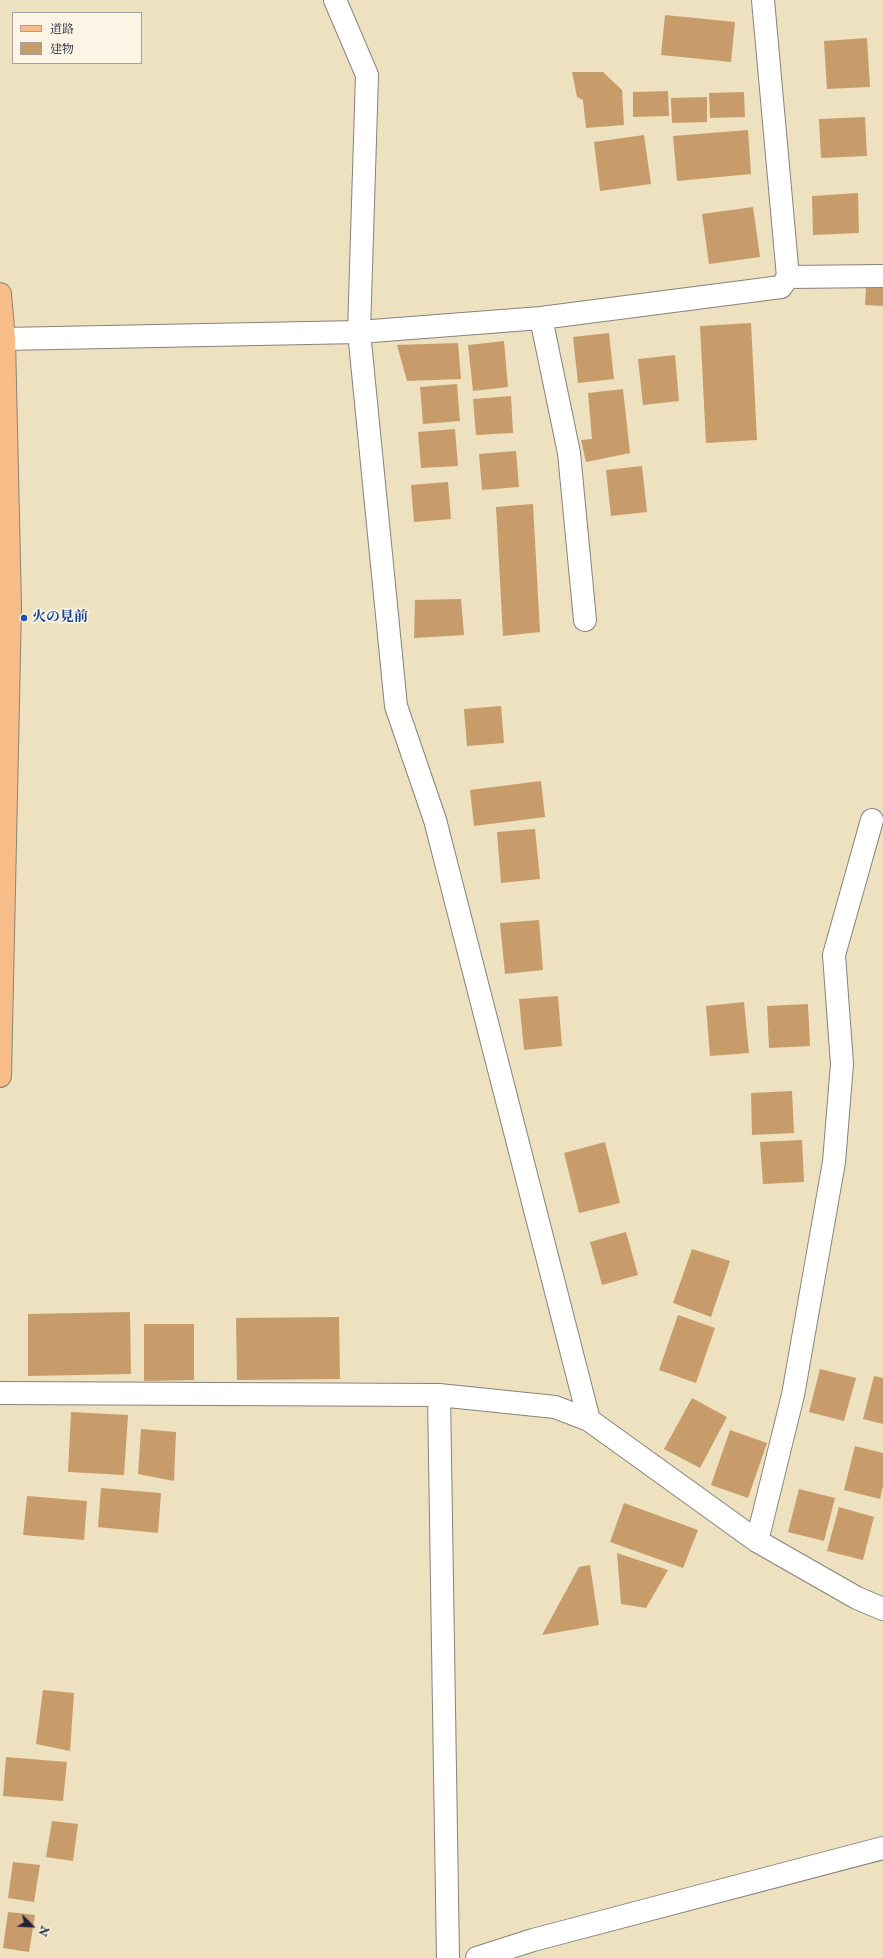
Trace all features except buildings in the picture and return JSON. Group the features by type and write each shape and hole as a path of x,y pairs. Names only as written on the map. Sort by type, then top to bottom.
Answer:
{"main road":[{"path":"0,294 4,339 10,606 0,1076"}],"street":[{"path":"335,0 367,75 360,332 396,706 435,820 589,1420"},
{"path":"4,339 360,332 541,318 780,287 788,277 762,0"},
{"path":"788,277 883,276"},
{"path":"541,318 569,453 586,620"},
{"path":"757,1542 793,1395 834,1162 842,1064 834,954 872,820"},
{"path":"0,1393 439,1395 555,1407 589,1420 757,1542 857,1598 883,1609"},
{"path":"439,1395 448,1958"},
{"path":"477,1958 533,1940 883,1848"}],"place":[{"name":"火の見前","path":"24,618"}]}
